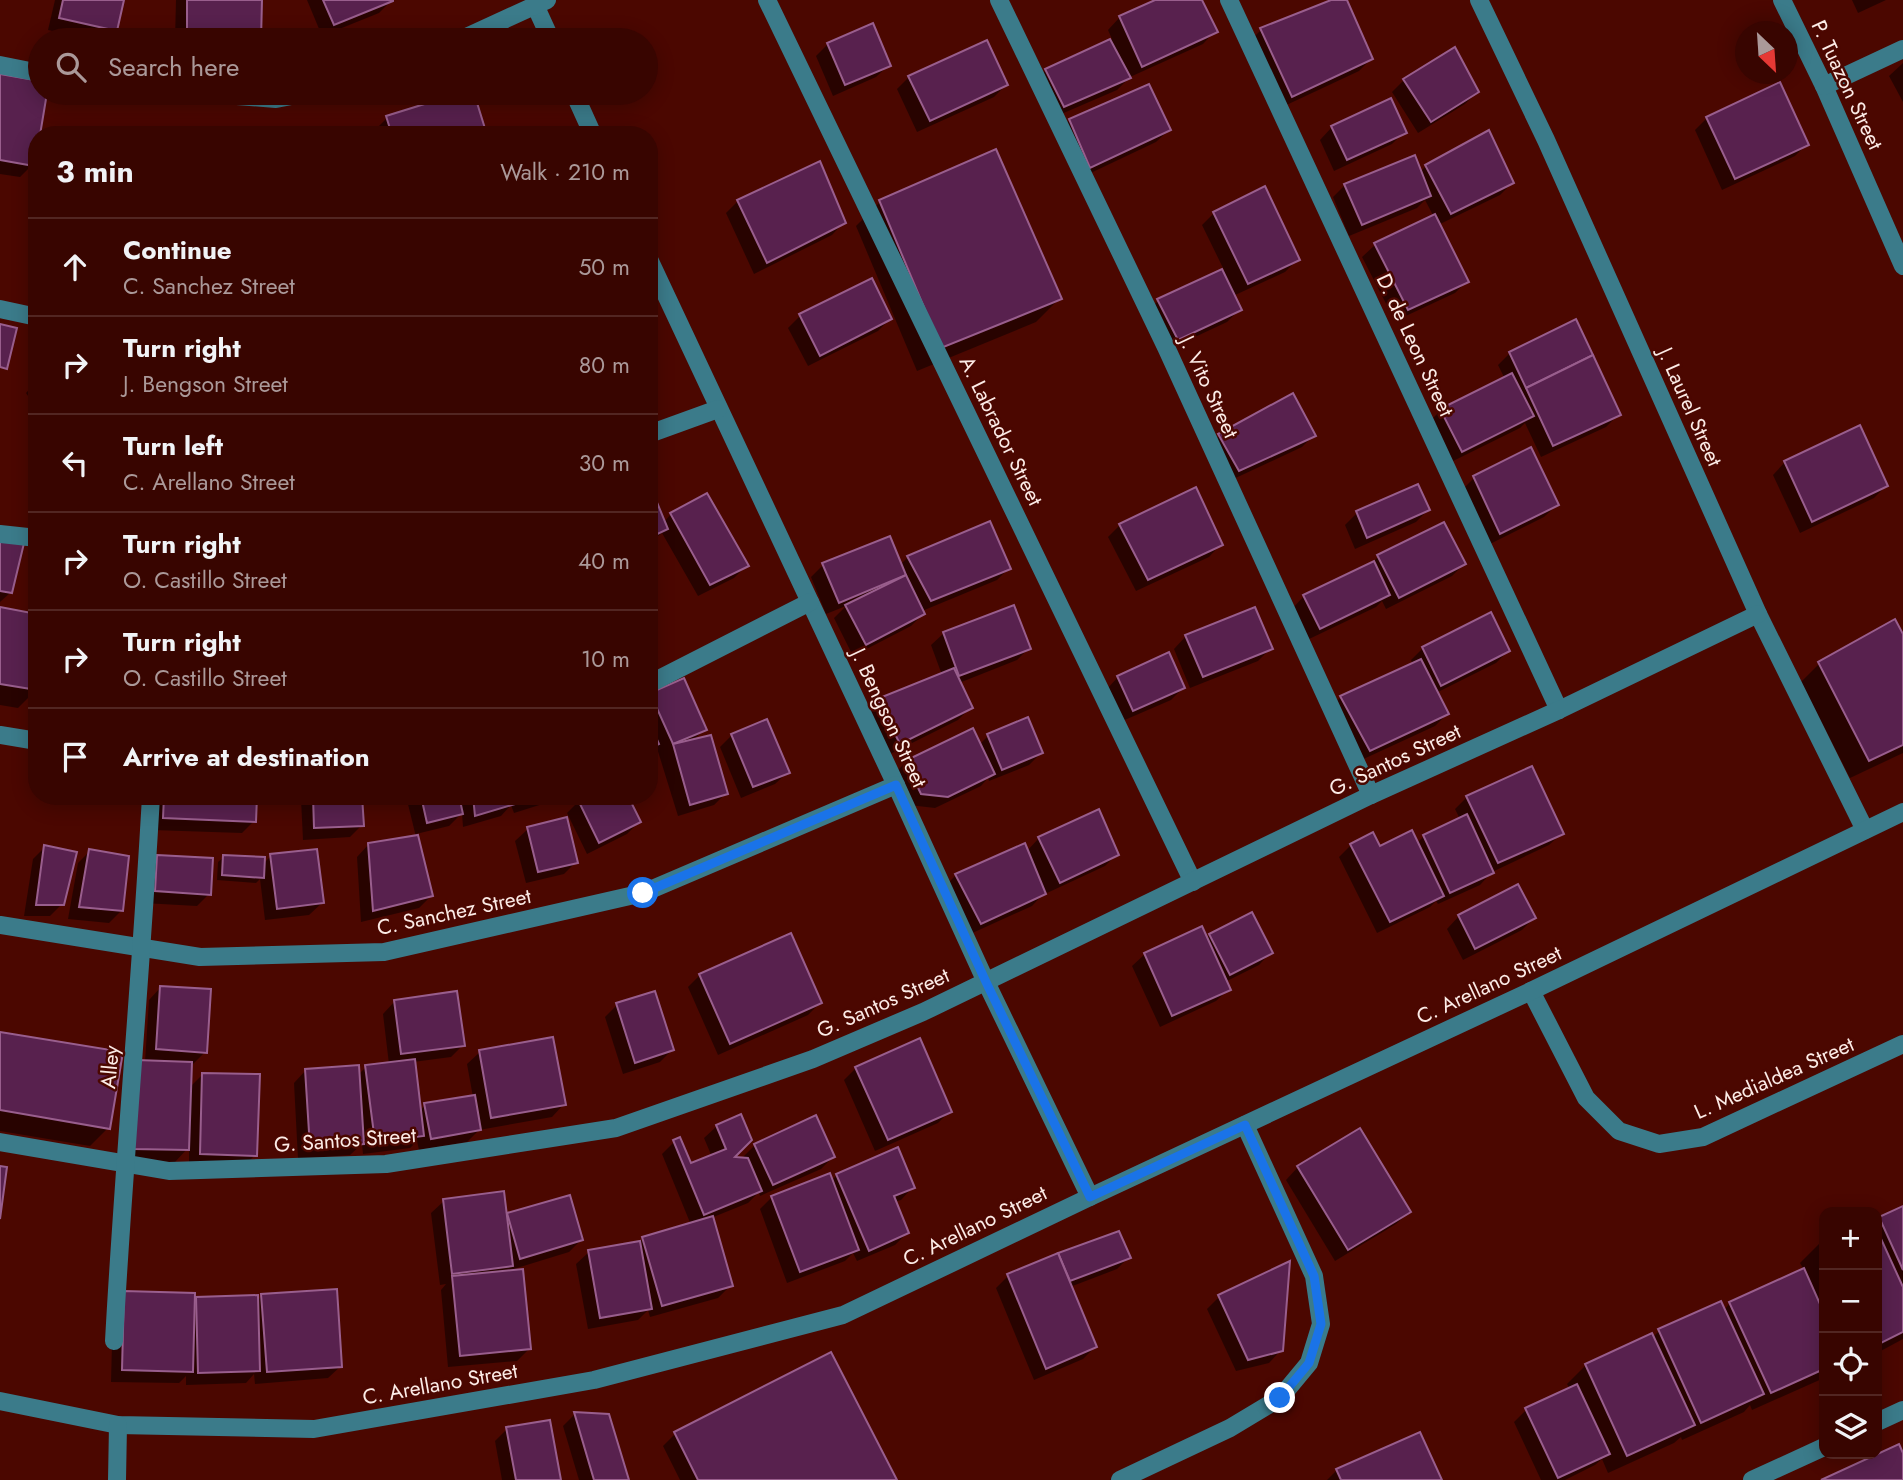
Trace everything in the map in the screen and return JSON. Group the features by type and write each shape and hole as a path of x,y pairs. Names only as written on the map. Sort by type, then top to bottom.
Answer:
{"street":[{"name":"A. Labrador Street","path":"767,0 1193,882"},
{"name":"J. Vito Street","path":"999,0 1166,347 1371,795"},
{"name":"D. de Leon Street","path":"1229,0 1559,710"},
{"name":"J. Laurel Street","path":"1479,0 1546,140 1758,614 1865,830"},
{"name":"P. Tuazon Street","path":"1782,0 1824,86 1903,266"},
{"path":"486,28 541,3 548,28"},
{"path":"1824,86 1903,49"},
{"path":"0,65 28,70"},
{"path":"579,105 589,126"},
{"name":"J. Bengson Street","path":"658,278 986,982 1090,1197"},
{"path":"0,309 28,315"},
{"path":"658,431 718,409"},
{"path":"0,534 28,537"},
{"path":"658,679 810,602"},
{"name":"G. Santos Street","path":"0,1142 169,1171 387,1164 616,1128 813,1059 986,982 1371,795 1559,710 1758,614"},
{"path":"0,734 28,739"},
{"name":"C. Sanchez Street","path":"0,925 200,957 384,952 643,893 896,785"},
{"name":"Alley","path":"114,1341 124,1163 142,949 150,805"},
{"name":"C. Arellano Street","path":"0,1401 118,1425 314,1429 594,1380 843,1315 1531,991 1903,812"},
{"name":"L. Medialdea Street","path":"1531,991 1586,1098 1619,1131 1658,1144 1703,1137 1903,1044"},
{"path":"1120,1480 1230,1428 1280,1398 1309,1363 1321,1324 1314,1276 1245,1125"},
{"path":"1882,1420 1903,1410"},
{"path":"117,1480 118,1425"},
{"path":"1752,1480 1819,1449"}],"building":[{"path":"63,0 124,0 118,28 104,28 59,18"},
{"path":"187,0 262,0 261,28 187,28"},
{"path":"323,0 393,0 393,1 334,25"},
{"path":"1155,0 1202,0 1218,32 1142,67 1119,16"},
{"path":"1331,0 1347,0 1373,59 1292,97 1260,28"},
{"path":"873,23 891,66 845,85 827,43"},
{"path":"1110,39 1131,78 1064,107 1045,69"},
{"path":"987,40 1008,85 930,121 908,76"},
{"path":"1455,47 1479,92 1431,122 1403,79"},
{"path":"0,74 28,79 28,105 45,105 42,126 28,126 28,165 0,160"},
{"path":"1149,84 1171,130 1090,168 1069,119"},
{"path":"1781,84 1809,145 1735,179 1706,117"},
{"path":"1391,98 1407,133 1347,160 1331,126"},
{"path":"421,105 478,105 484,126 389,126 386,116"},
{"path":"1489,130 1514,183 1451,214 1425,165"},
{"path":"996,149 1062,299 941,348 879,200"},
{"path":"1415,155 1431,196 1362,225 1344,184"},
{"path":"820,161 846,223 767,263 737,200"},
{"path":"1265,186 1300,260 1248,284 1213,212"},
{"path":"1435,214 1469,282 1408,310 1374,243"},
{"path":"1222,269 1242,310 1178,340 1157,299"},
{"path":"872,278 892,319 820,356 799,314"},
{"path":"1576,319 1593,355 1526,388 1509,352"},
{"path":"0,324 17,328 7,369 0,367"},
{"path":"1593,355 1621,415 1553,446 1526,388"},
{"path":"1512,373 1534,416 1462,452 1440,409"},
{"path":"1293,393 1316,436 1239,471 1218,434"},
{"path":"1860,425 1888,486 1812,522 1784,461"},
{"path":"1531,447 1559,505 1500,534 1473,476"},
{"path":"1418,484 1430,510 1367,538 1356,511"},
{"path":"1196,487 1223,545 1148,580 1119,524"},
{"path":"707,493 749,566 710,585 670,513"},
{"path":"658,505 668,529 658,534"},
{"path":"990,521 1011,569 931,601 907,556"},
{"path":"1444,522 1466,564 1399,598 1377,555"},
{"path":"890,536 906,575 839,603 822,563"},
{"path":"25,539 12,593 0,591 0,540"},
{"path":"1374,561 1390,595 1320,629 1303,595"},
{"path":"906,575 925,614 866,645 845,605"},
{"path":"1014,605 1031,649 959,676 943,632"},
{"path":"0,607 28,612 28,689 0,684"},
{"path":"1255,607 1273,649 1203,677 1185,635"},
{"path":"1491,612 1510,651 1441,686 1422,647"},
{"path":"1895,619 1903,634 1903,745 1869,761 1818,662"},
{"path":"1169,652 1185,688 1133,711 1117,676"},
{"path":"1421,659 1449,714 1370,751 1340,696"},
{"path":"954,668 973,708 900,744 877,699"},
{"path":"684,678 707,730 673,744 658,711 658,689"},
{"path":"1028,717 1043,753 1002,770 987,734"},
{"path":"767,719 790,773 753,787 731,734"},
{"path":"973,728 995,774 948,797 921,794 905,761"},
{"path":"711,735 728,794 690,805 673,744"},
{"path":"1532,766 1564,834 1498,863 1466,796"},
{"path":"164,805 257,805 256,822 163,818"},
{"path":"313,805 363,805 364,826 314,828"},
{"path":"423,805 461,805 463,814 427,823"},
{"path":"474,805 512,805 475,816"},
{"path":"580,805 632,805 641,822 599,843"},
{"path":"1099,809 1119,855 1060,883 1038,837"},
{"path":"1467,814 1494,873 1450,893 1423,835"},
{"path":"567,817 578,863 538,872 527,827"},
{"path":"1412,830 1444,896 1390,922 1350,844 1373,832 1380,846"},
{"path":"418,835 433,896 373,911 368,843"},
{"path":"1025,843 1046,894 981,924 955,874"},
{"path":"44,845 77,852 64,905 36,905"},
{"path":"89,849 129,856 123,911 79,907"},
{"path":"317,849 324,903 277,909 270,854"},
{"path":"157,855 213,858 211,895 155,891"},
{"path":"223,855 265,857 264,878 222,875"},
{"path":"1518,884 1536,918 1475,949 1458,915"},
{"path":"1252,912 1273,953 1230,975 1209,934"},
{"path":"1202,926 1231,990 1172,1016 1144,953"},
{"path":"791,933 822,1003 730,1044 699,974"},
{"path":"160,986 211,989 207,1053 156,1049"},
{"path":"457,991 465,1046 401,1054 394,1000"},
{"path":"655,991 674,1050 635,1063 616,1003"},
{"path":"0,1032 123,1052 110,1129 0,1110"},
{"path":"553,1037 566,1105 491,1118 479,1050"},
{"path":"920,1038 952,1112 888,1140 855,1067"},
{"path":"415,1059 424,1136 375,1142 365,1065"},
{"path":"137,1060 192,1062 189,1150 133,1149"},
{"path":"359,1065 364,1144 310,1148 305,1069"},
{"path":"202,1073 260,1074 257,1156 200,1154"},
{"path":"475,1095 481,1130 431,1139 424,1103"},
{"path":"741,1114 752,1140 735,1157 748,1158 762,1191 704,1215 673,1140 680,1137 691,1163 726,1149 716,1125"},
{"path":"816,1115 835,1157 773,1185 754,1144"},
{"path":"1360,1128 1411,1212 1348,1250 1297,1166"},
{"path":"898,1147 915,1188 894,1196 909,1233 869,1251 836,1174"},
{"path":"0,1166 7,1167 0,1219"},
{"path":"830,1173 859,1250 800,1272 771,1196"},
{"path":"504,1191 513,1266 452,1274 443,1199"},
{"path":"570,1195 583,1240 520,1259 507,1213"},
{"path":"1903,1206 1903,1270 1882,1224 1882,1216"},
{"path":"713,1216 733,1286 662,1306 642,1237"},
{"path":"1119,1231 1131,1258 1070,1281 1058,1253"},
{"path":"640,1241 652,1309 600,1318 588,1250"},
{"path":"1882,1241 1903,1287 1903,1332 1882,1342"},
{"path":"1058,1253 1097,1347 1046,1369 1007,1274"},
{"path":"1290,1261 1283,1351 1248,1360 1218,1295"},
{"path":"1804,1268 1819,1302 1819,1371 1771,1393 1729,1302"},
{"path":"523,1269 531,1349 460,1356 452,1276"},
{"path":"337,1289 342,1367 267,1372 261,1294"},
{"path":"124,1291 195,1293 193,1372 122,1370"},
{"path":"258,1295 260,1371 198,1373 196,1297"},
{"path":"1721,1301 1764,1394 1701,1423 1658,1329"},
{"path":"1652,1333 1695,1425 1627,1456 1585,1364"},
{"path":"831,1352 897,1480 698,1480 674,1432"},
{"path":"1577,1384 1610,1454 1558,1478 1525,1408"},
{"path":"574,1412 609,1414 629,1480 594,1480"},
{"path":"550,1420 561,1480 516,1480 506,1427"},
{"path":"1420,1432 1442,1480 1341,1480 1336,1469"},
{"path":"1899,1444 1903,1453 1903,1480 1821,1480 1866,1459 1882,1459 1882,1452"}],"route":[{"path":"643,893 896,785 986,982 1090,1197 1245,1125 1314,1276 1321,1324 1309,1363 1280,1398"}]}
